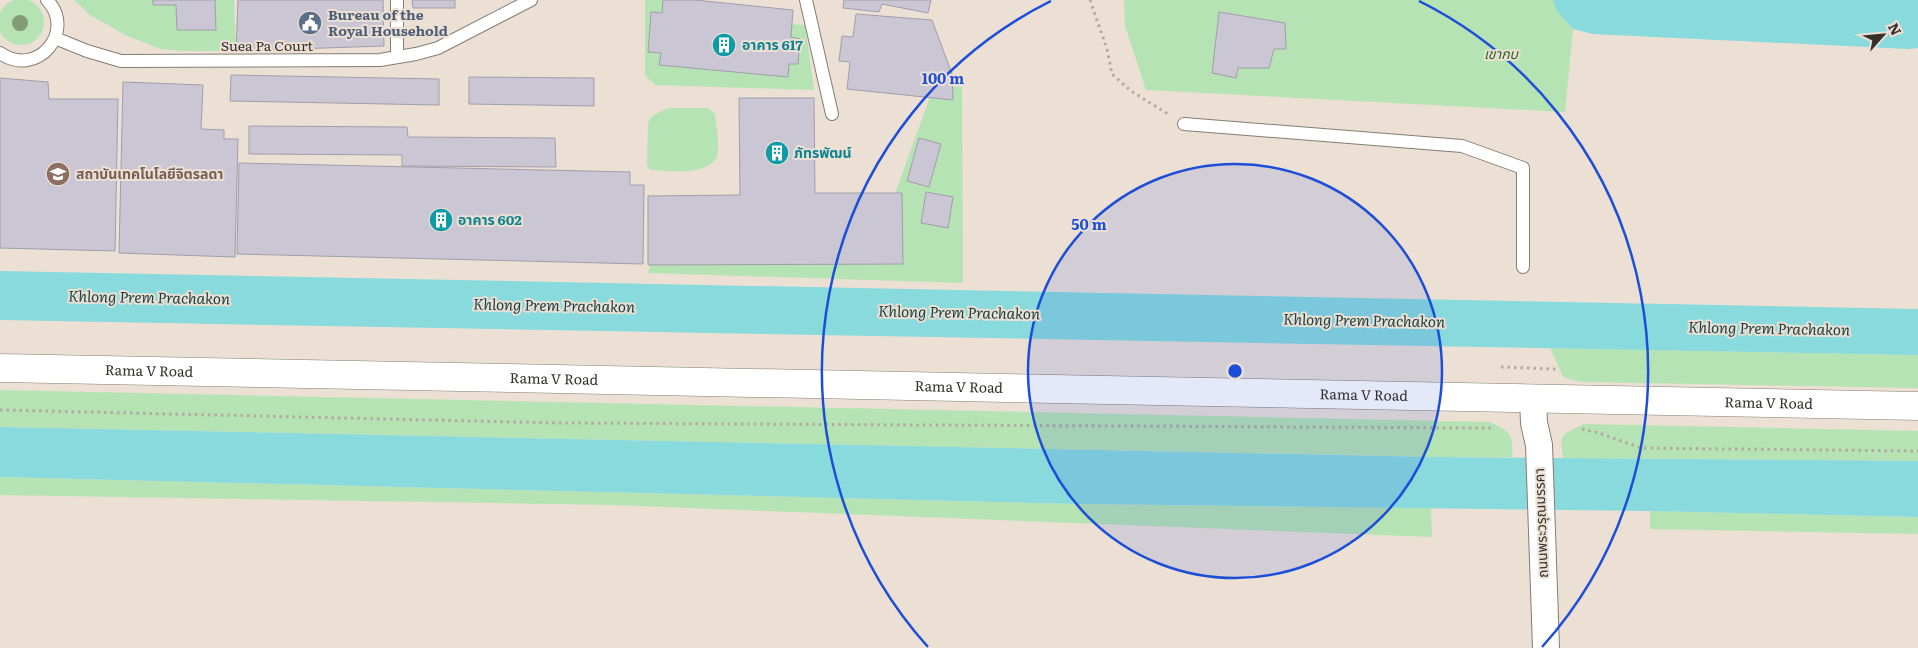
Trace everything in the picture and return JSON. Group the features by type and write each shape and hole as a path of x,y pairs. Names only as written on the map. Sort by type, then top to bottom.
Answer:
{"main road":[{"name":"Rama V Road","path":"0,368 1918,406"}],"street":[{"name":"ถนนพระวรุณมรรคา","path":"1533,399 1534,423 1538,445 1546,648"}],"lane":[{"path":"0,53 6,58 18,61 30,60 40,56 49,48 55,38 58,27 56,14 47,0"},
{"path":"397,0 397,57"},
{"name":"Suea Pa Court","path":"55,38 86,51 121,61 380,60 438,48 531,0"},
{"path":"806,0 832,114"},
{"path":"1184,124 1462,146 1523,168 1523,267"}],"path":[{"path":"1090,0 1107,50 1112,74 1131,91 1184,124"},
{"path":"1501,367 1560,369"},
{"path":"0,410 569,423 1491,428 1495,419"},
{"path":"1574,427 1599,433 1642,448 1918,452"}],"green space":[{"path":"21,-1 34,3 40,9 44,22 40,35 34,41 21,45 8,41 2,35 -2,22 2,9 8,3"},
{"path":"74,0 234,0 236,51 160,49 125,35 90,15"},
{"name":"อาคาร 617","path":"645,0 676,0 680,18 805,25 814,90 655,85 645,75"},
{"name":"เขากบ","path":"1124,0 1553,0 1557,11 1573,29 1565,112 1146,90 1125,26"},
{"path":"934,86 962,87 963,283 648,273 656,249 884,224"},
{"path":"668,108 708,108 715,114 718,147 717,156 713,162 697,170 666,171 649,169 647,164 648,123 652,116"},
{"path":"1550,348 1918,355 1918,388 1580,382 1563,377"},
{"path":"0,390 1490,422 1506,431 1511,438 1512,457 1432,457 0,427"},
{"path":"1583,424 1918,431 1918,461 1563,458 1561,444 1563,436"},
{"path":"0,477 1079,504 1431,508 1432,537 613,505 0,495"},
{"path":"1650,511 1918,517 1918,534 1650,529"}],"water":[{"path":"1553,0 1918,0 1918,48 1593,34 1573,29 1557,11"},
{"name":"Khlong Prem Prachakon","path":"0,271 1918,309 1918,355 0,320"},
{"path":"0,427 1432,457 1918,461 1918,517 1650,511 1079,504 0,477"}],"building":[{"path":"153,0 215,0 216,30 177,30 176,5 153,5"},
{"name":"Bureau of the Royal Household","path":"238,0 383,0 384,46 236,51"},
{"path":"412,0 455,0 455,8 413,8"},
{"name":"อาคาร 617","path":"663,0 695,0 793,10 791,37 800,39 798,64 789,64 788,77 659,65 661,53 648,52 651,12 662,13"},
{"path":"844,0 931,0 928,13 882,4 879,12 843,8"},
{"path":"1219,12 1285,23 1286,49 1274,49 1269,68 1238,68 1236,78 1212,73"},
{"path":"856,14 932,20 952,74 953,100 847,89 850,62 839,61 842,36 853,37"},
{"path":"231,75 439,79 439,105 230,101"},
{"path":"469,77 594,78 594,106 469,104"},
{"name":"สถาบันเทคโนโลยีจิตรลดา","path":"0,78 48,82 49,99 118,99 115,251 0,248"},
{"path":"123,82 203,85 201,129 224,130 224,139 238,139 235,257 119,253"},
{"name":"ภัทรพัฒน์","path":"739,98 814,98 815,193 902,193 903,264 648,265 648,196 740,195"},
{"path":"249,126 407,127 408,137 555,138 556,167 402,166 402,155 249,154"},
{"path":"919,138 941,144 929,187 907,181"},
{"name":"อาคาร 602","path":"239,163 630,172 630,185 644,185 643,264 237,254"},
{"path":"926,192 953,197 948,228 921,223"}],"place":[{"name":"Bureau of the Royal Household","path":"310,23"},
{"name":"อาคาร 617","path":"724,45"},
{"name":"ภัทรพัฒน์","path":"777,153"},
{"name":"สถาบันเทคโนโลยีจิตรลดา","path":"58,174"},
{"name":"อาคาร 602","path":"441,220"}]}
